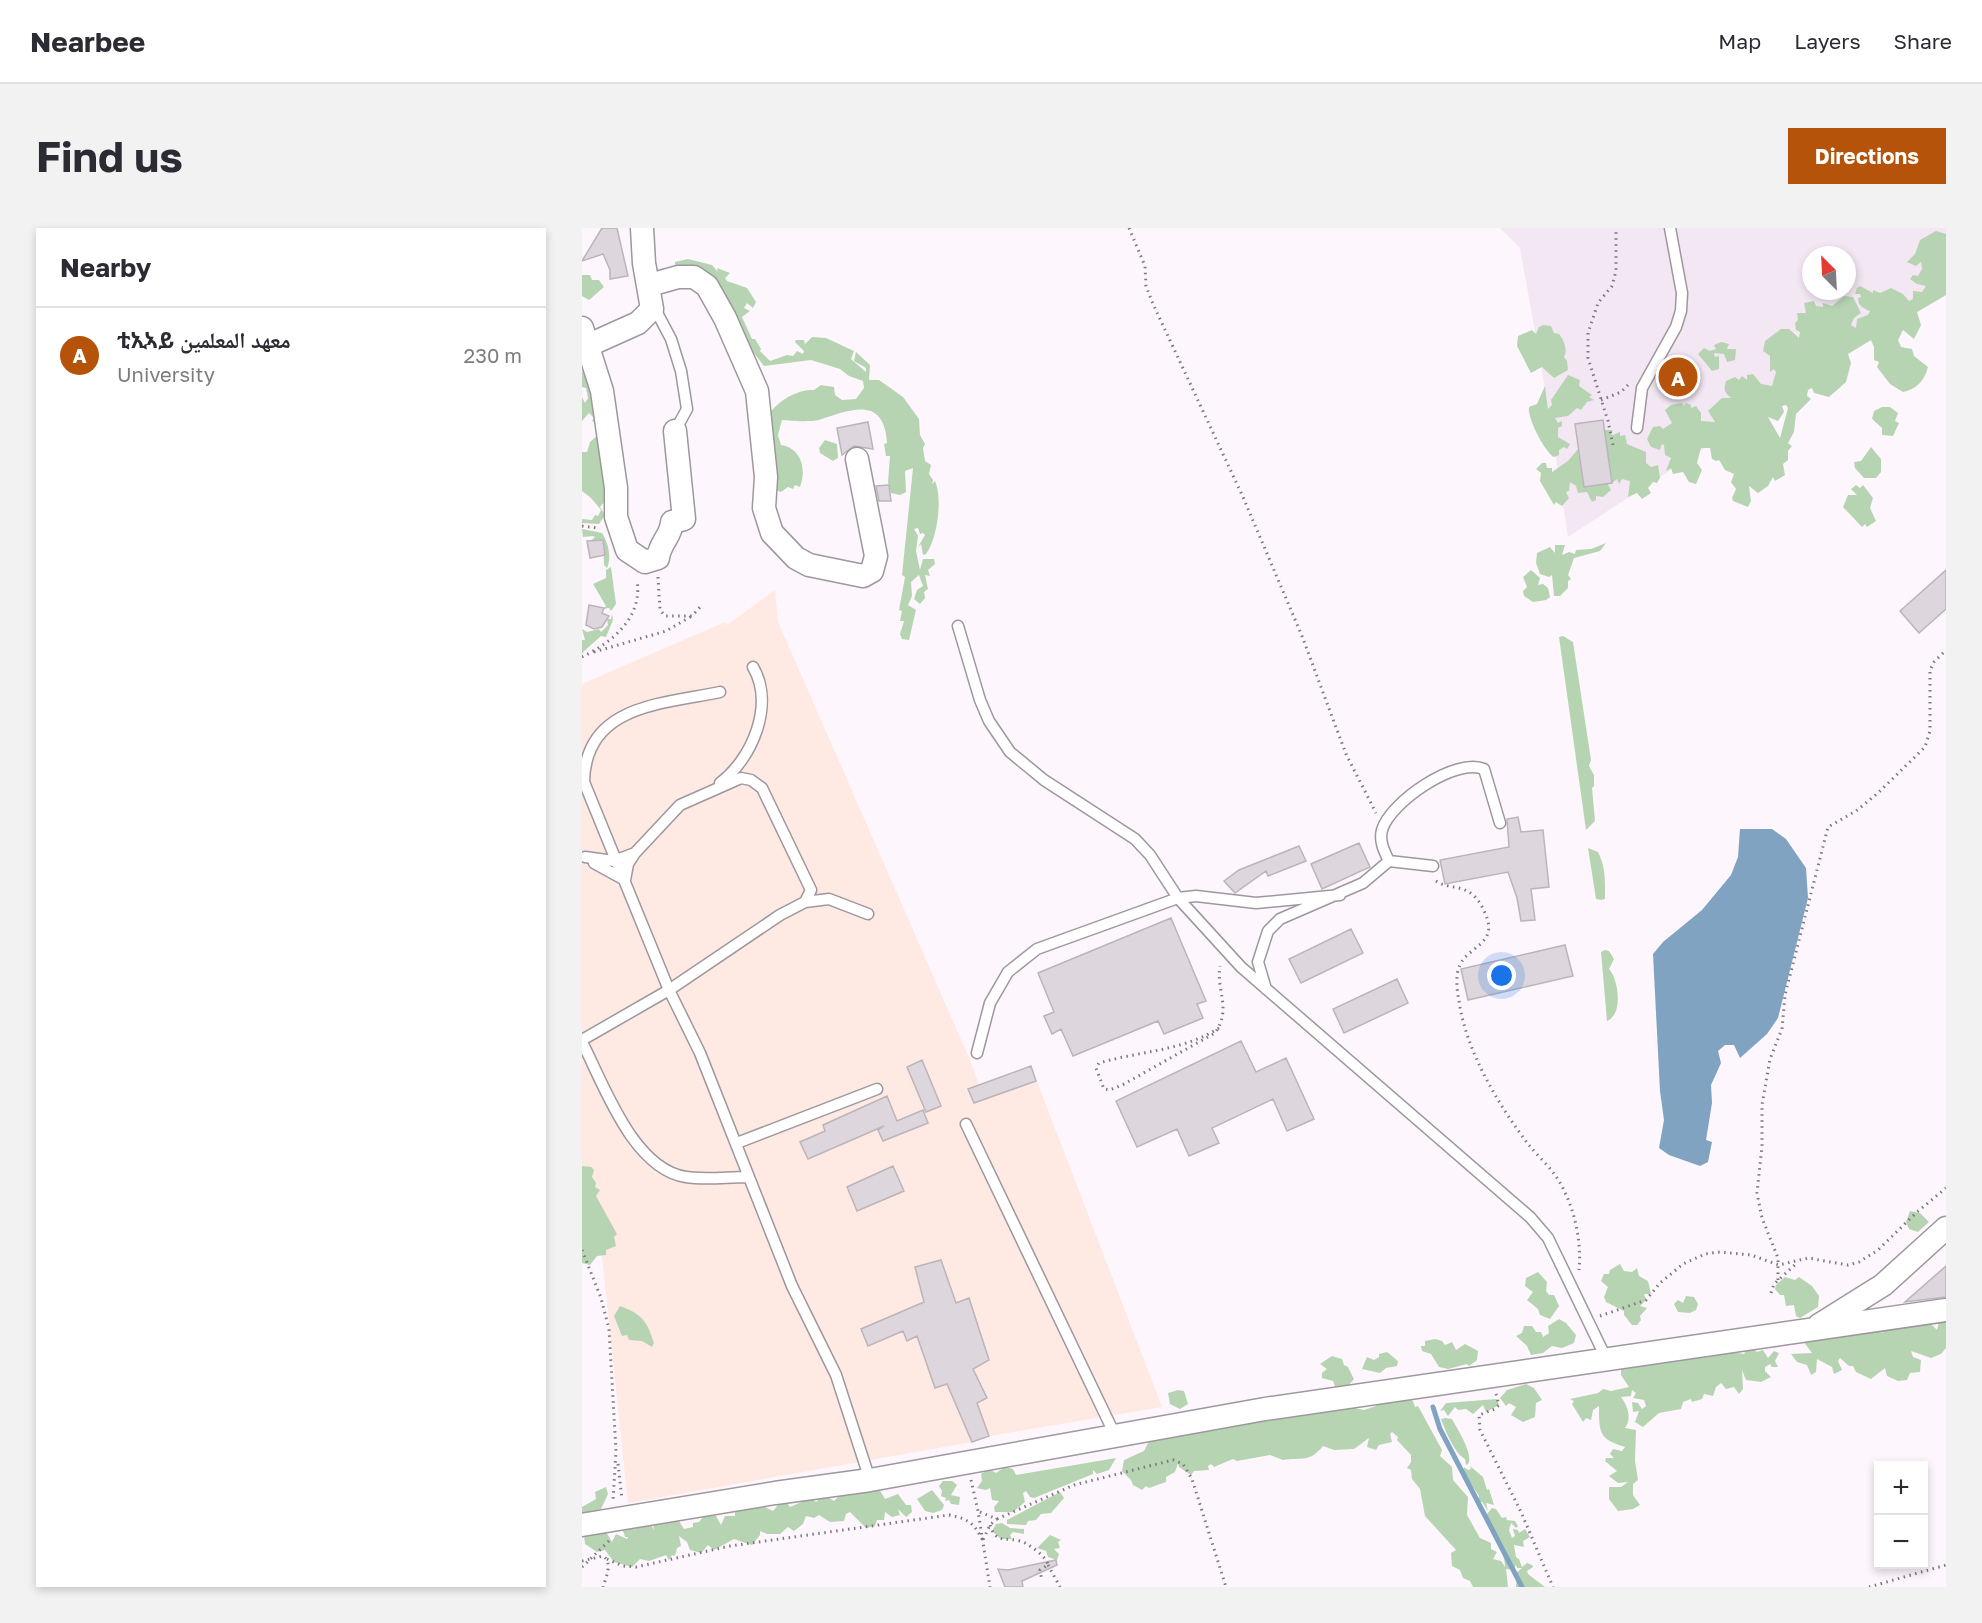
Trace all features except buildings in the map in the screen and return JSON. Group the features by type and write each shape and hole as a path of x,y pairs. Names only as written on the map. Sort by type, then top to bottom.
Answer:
{"street":[{"path":"642,228 644,263 651,293 649,315 638,323 585,337 602,391 609,430 616,488 616,517 627,550 645,562 658,558 659,548 671,535 672,522 684,519 675,431"},
{"path":"651,293 678,277 694,277 707,286 725,318 758,391 766,477 764,508 772,533 796,558 809,565 863,576 872,571 876,556 856,459"},
{"path":"1804,1333 1849,1309 1883,1285 1946,1228"},
{"path":"589,1523 775,1492 870,1480 967,1464 1266,1409 1606,1358 1804,1333 1946,1310"}],"lane":[{"path":"1637,428 1642,388 1676,327 1682,310 1682,293 1670,228"},
{"path":"651,293 671,339 681,371 687,409 675,431"},
{"path":"958,626 980,700 989,721 1010,753 1044,780 1135,839 1150,855 1178,898 1266,989 1523,1210 1548,1238 1606,1358"},
{"path":"708,793 729,777 742,760 759,725 761,694 753,667"},
{"path":"582,752 606,727 633,711 720,692"},
{"path":"592,744 584,765 583,780 614,861 625,880 669,990 700,1053 737,1143 747,1177 792,1286 836,1375 870,1480"},
{"path":"1389,861 1381,842 1383,828 1390,811 1416,789 1471,767 1484,769 1500,824"},
{"path":"625,880 628,864 635,853 680,805 741,778 751,780 762,788 806,876 811,890 805,902"},
{"path":"583,857 614,861 635,853"},
{"path":"583,857 625,880"},
{"path":"1266,989 1258,962 1268,931 1280,919 1364,883 1389,861 1433,866"},
{"path":"977,1053 990,1003 1008,972 1037,949 1178,898 1196,896 1256,903 1340,895"},
{"path":"747,1177 686,1177 658,1167 637,1145 615,1108 582,1041 669,990 780,915 805,902 829,899 868,914"},
{"path":"737,1143 877,1089"},
{"path":"966,1124 1115,1435"}],"path":[{"path":"1129,228 1145,266 1146,286 1153,304 1243,497 1302,636 1346,754 1383,828"},
{"path":"1613,445 1608,421 1587,358 1588,333 1598,303 1612,286 1616,271 1616,228"},
{"path":"582,657 616,636 636,608 639,592 637,577 627,550"},
{"path":"658,558 660,610 665,616 681,618 692,616"},
{"path":"589,653 666,631 692,616 701,606"},
{"path":"1778,1280 1779,1265 1762,1218 1757,1193 1762,1146 1762,1105 1770,1059 1782,1029 1785,995 1808,898 1828,827 1871,800 1925,747 1930,730 1930,670 1934,662 1946,650"},
{"path":"1419,865 1440,883 1459,887 1473,894 1487,917 1489,931 1486,939 1466,956 1458,970 1459,1004 1470,1040 1494,1090 1527,1143 1555,1176 1569,1200 1580,1243 1576,1297"},
{"path":"1219,1028 1184,1044 1100,1062 1096,1068 1100,1084 1104,1089 1110,1090 1143,1076 1205,1041 1219,1028 1225,1005 1219,971 1221,961 1227,951"},
{"path":"1587,1321 1646,1300 1660,1283 1683,1264 1705,1254 1720,1251 1751,1255 1779,1265 1816,1259 1848,1265 1868,1257 1946,1188"},
{"path":"582,1250 601,1298 609,1329 616,1451 626,1517"},
{"path":"1771,1293 1778,1280 1799,1260"},
{"path":"1492,1375 1499,1405 1479,1415 1480,1430 1521,1512 1553,1587"},
{"path":"589,1523 614,1499 616,1451"},
{"path":"983,1541 990,1525 997,1519 1074,1485 1133,1468 1173,1460 1183,1464 1192,1479 1226,1587"},
{"path":"967,1464 978,1511 990,1587"},
{"path":"978,1511 997,1519"},
{"path":"582,1561 603,1556 623,1566 636,1567 730,1546 949,1515 968,1519 974,1524 983,1541"},
{"path":"990,1525 996,1537 1001,1540 1023,1542 1045,1557 1060,1587"},
{"path":"603,1587 609,1564 607,1559"},
{"path":"1042,1581 1040,1570 1048,1565"},
{"path":"1869,1587 1946,1565"}],"shaded area":[{"path":"1500,228 1946,228 1946,295 1848,354 1568,537 1547,399 1520,248"},
{"path":"775,590 778,622 979,1085 1031,1066 1162,1407 989,1436 972,1442 628,1503 602,1256 582,1207 582,684 725,622 727,625"}],"green space":[{"path":"1936,231 1946,234 1946,295 1917,312 1921,325 1914,339 1903,330 1898,340 1901,347 1912,349 1914,356 1928,367 1919,384 1903,392 1890,384 1877,367 1879,362 1874,360 1874,347 1871,340 1848,354 1851,363 1846,382 1829,397 1814,393 1812,388 1808,390 1807,396 1811,399 1796,414 1794,432 1788,443 1792,446 1788,451 1788,460 1783,464 1785,475 1775,481 1773,477 1768,486 1758,493 1749,486 1751,501 1748,507 1733,501 1736,489 1731,482 1734,474 1725,470 1719,460 1712,459 1710,448 1701,448 1697,463 1702,470 1696,484 1689,482 1683,472 1673,474 1671,468 1666,471 1671,458 1665,455 1664,445 1662,444 1660,450 1651,447 1647,439 1653,427 1660,426 1663,429 1672,423 1665,410 1671,405 1682,403 1684,406 1686,403 1691,405 1691,408 1696,406 1701,413 1701,421 1715,422 1708,411 1722,398 1731,398 1725,390 1726,381 1735,377 1739,380 1742,376 1747,380 1747,375 1753,374 1761,384 1772,386 1776,372 1774,369 1770,372 1770,356 1763,351 1765,341 1781,329 1789,329 1799,338 1800,332 1796,330 1795,323 1798,320 1797,313 1806,313 1804,303 1814,301 1816,306 1823,307 1823,303 1832,306 1839,300 1854,300 1861,313 1854,318 1851,325 1856,328 1857,319 1868,315 1870,311 1859,303 1858,298 1861,297 1860,294 1856,294 1856,291 1860,286 1873,293 1873,290 1880,293 1891,288 1903,294 1909,301 1913,299 1913,291 1922,292 1926,286 1910,279 1913,275 1918,276 1922,269 1921,262 1916,266 1907,262 1915,254 1920,240","holes":["1786,405 1788,408 1780,438 1768,417 1778,421 1784,412 1782,406"]},
{"path":"688,259 712,265 718,272 717,268 730,273 725,278 727,281 747,288 756,302 753,308 747,303 744,308 750,311 742,317 752,339 755,339 760,351 770,361 787,355 793,356 797,351 803,354 804,351 795,342 796,340 804,340 805,344 812,337 826,338 854,351 851,359 866,372 866,368 854,361 856,352 870,365 869,380 879,380 903,397 919,419 920,435 925,444 923,448 925,461 931,465 929,474 933,480 932,484 935,481 939,508 936,529 926,554 923,555 921,544 918,547 925,535 920,534 918,528 914,529 918,536 916,551 920,570 923,559 934,559 935,564 928,570 930,576 925,575 928,589 924,592 925,598 920,604 914,599 917,590 923,586 919,575 911,582 912,596 908,605 916,610 909,640 902,639 900,634 904,621 900,621 902,611 899,610 905,577 902,575 913,468 905,471 906,492 900,495 891,493 888,482 890,456 886,456 885,428 880,418 873,412 854,410 815,421 782,420 778,435 781,445 788,447 798,455 803,473 800,487 795,485 793,489 788,487 781,492 774,489 769,414 773,409 789,396 802,391 814,390 821,385 834,387 835,395 842,400 856,399 864,388 863,381 849,376 840,369 811,360 764,366 750,348 715,277 700,272 675,270 675,262"},
{"path":"582,275 590,275 592,280 599,280 604,287 589,300 582,296"},
{"path":"1551,326 1554,333 1561,336 1565,345 1564,357 1568,370 1554,378 1542,367 1531,373 1517,346 1518,336 1532,330 1536,334 1539,327"},
{"path":"1721,342 1729,344 1727,349 1736,349 1735,360 1727,362 1724,354 1714,353 1715,357 1719,356 1719,369 1712,371 1698,354 1704,348 1710,351 1716,349 1714,345"},
{"path":"582,371 593,386 596,423 592,421 594,418 589,413 582,421 582,397 585,403 588,398 586,388 582,387"},
{"path":"1568,375 1580,380 1579,386 1592,395 1589,397 1594,400 1587,402 1581,410 1577,408 1568,416 1555,418 1558,423 1562,421 1562,426 1558,428 1558,437 1570,444 1567,449 1564,447 1559,450 1559,455 1554,457 1537,434 1529,407 1537,404 1545,386 1548,409 1552,405 1551,400"},
{"path":"1882,407 1890,407 1898,413 1895,421 1899,423 1893,436 1882,435 1882,428 1872,419 1874,411"},
{"path":"1605,430 1613,430 1611,434 1613,435 1620,432 1620,436 1625,435 1627,444 1646,452 1646,463 1651,467 1658,465 1660,478 1657,483 1653,482 1648,488 1651,493 1642,499 1637,493 1628,497 1630,481 1622,479 1619,484 1617,479 1612,483 1606,481 1611,490 1603,497 1596,496 1596,500 1592,502 1587,492 1578,493 1576,486 1570,482 1569,491 1566,492 1569,498 1562,506 1556,502 1554,505 1540,481 1541,473 1536,469 1542,463 1546,463 1547,468 1552,468 1552,472 1568,461 1578,449 1584,487 1590,487"},
{"path":"599,434 607,499 600,507 605,515 599,524 582,523 582,519 592,520 601,510 582,491 582,452 587,452 590,442"},
{"path":"825,440 837,444 838,458 833,461 820,453 819,448"},
{"path":"1871,447 1881,459 1881,472 1876,478 1864,478 1855,468 1854,462 1861,461"},
{"path":"1856,485 1860,488 1863,485 1873,498 1870,508 1876,521 1867,527 1865,524 1862,527 1843,507 1848,495 1857,495 1851,489"},
{"path":"582,529 602,533 609,550 607,568 604,565 603,541 592,540 595,537 593,536 583,537"},
{"path":"1606,543 1600,551 1574,558 1568,575 1571,579 1568,581 1568,588 1560,596 1554,596 1552,575 1549,577 1540,574 1536,563 1537,553 1550,547 1555,553 1555,545 1565,545 1562,555 1569,552 1575,554 1576,550 1591,549"},
{"path":"611,567 616,604 611,611 609,608 603,609 606,606 593,584 606,578 606,570"},
{"path":"1531,570 1540,578 1538,585 1543,584 1548,588 1550,597 1546,600 1533,602 1524,596 1523,591 1527,587 1523,577"},
{"path":"612,614 613,620 606,637 601,636 582,653 582,640 585,640 582,629 587,632 599,629 601,632 608,625 607,619 611,619"},
{"path":"1563,636 1573,642 1591,760 1589,766 1594,775 1592,788 1595,821 1586,830 1559,637"},
{"path":"1588,848 1598,852 1601,858 1605,875 1605,899 1596,899"},
{"path":"1609,951 1614,959 1609,969 1615,980 1618,996 1616,1011 1607,1021 1601,952"},
{"path":"582,1166 591,1167 594,1170 592,1177 596,1183 595,1187 600,1190 596,1196 617,1234 614,1237 616,1246 606,1250 606,1255 597,1256 590,1265 582,1263"},
{"path":"1910,1211 1920,1213 1929,1222 1918,1232 1909,1229 1906,1222"},
{"path":"1620,1264 1624,1271 1632,1272 1637,1268 1639,1276 1648,1281 1651,1294 1644,1294 1646,1300 1640,1306 1647,1308 1640,1316 1641,1320 1637,1325 1632,1325 1624,1315 1624,1311 1606,1302 1604,1297 1608,1287 1601,1281 1604,1274 1609,1274 1610,1270"},
{"path":"1538,1272 1547,1282 1546,1291 1549,1295 1554,1295 1559,1306 1550,1319 1540,1315 1538,1309 1527,1300 1533,1292 1525,1286 1526,1278"},
{"path":"1785,1277 1795,1280 1799,1277 1812,1286 1819,1296 1818,1307 1800,1318 1796,1316 1794,1305 1786,1306 1784,1295 1780,1295 1775,1289"},
{"path":"1686,1296 1694,1297 1698,1304 1696,1310 1690,1313 1678,1312 1674,1304 1678,1300 1683,1303"},
{"path":"620,1306 643,1319 654,1343 652,1347 642,1341 629,1340 627,1335 622,1336 614,1316"},
{"path":"1946,1315 1946,1348 1941,1354 1931,1358 1911,1351 1913,1357 1921,1360 1920,1372 1910,1373 1907,1380 1898,1381 1887,1376 1885,1368 1871,1379 1856,1372 1853,1366 1849,1366 1840,1358 1838,1361 1842,1370 1834,1374 1832,1367 1817,1359 1816,1372 1811,1375 1807,1365 1797,1362 1791,1354 1812,1353 1803,1341 1880,1331 1883,1333 1879,1324 1929,1322 1937,1330 1939,1322"},
{"path":"1559,1319 1566,1323 1576,1335 1574,1343 1562,1348 1552,1346 1543,1353 1531,1355 1527,1346 1516,1336 1522,1333 1524,1326 1532,1326 1536,1332 1541,1332 1543,1337 1549,1333 1548,1326"},
{"path":"1435,1339 1442,1341 1445,1345 1452,1342 1456,1350 1465,1344 1478,1351 1477,1360 1469,1366 1467,1364 1448,1369 1439,1367 1431,1354 1422,1351 1421,1346 1425,1346 1425,1341"},
{"path":"1754,1349 1757,1352 1763,1350 1768,1358 1774,1351 1779,1353 1775,1361 1778,1367 1772,1367 1770,1364 1765,1367 1765,1371 1771,1377 1761,1382 1746,1380 1742,1370 1743,1389 1739,1394 1734,1387 1726,1389 1721,1383 1716,1387 1713,1396 1704,1394 1702,1399 1683,1402 1681,1409 1659,1413 1643,1427 1635,1422 1639,1411 1633,1412 1632,1402 1638,1403 1642,1409 1646,1406 1644,1400 1633,1398 1636,1393 1632,1390 1631,1396 1621,1397 1628,1412 1625,1428 1636,1430 1635,1461 1638,1480 1633,1484 1633,1495 1640,1505 1633,1509 1618,1511 1609,1499 1609,1487 1621,1487 1628,1482 1618,1483 1609,1476 1617,1471 1605,1461 1606,1458 1614,1458 1610,1454 1613,1449 1622,1451 1625,1447 1610,1441 1602,1434 1599,1423 1599,1406 1593,1410 1591,1420 1586,1418 1583,1422 1572,1404 1574,1401 1570,1399 1598,1393 1603,1389 1611,1391 1629,1387 1621,1375 1621,1367 1707,1353 1710,1356 1728,1351 1744,1354 1746,1350"},
{"path":"1387,1352 1398,1361 1397,1366 1386,1368 1380,1373 1362,1369 1367,1357 1374,1360 1379,1357 1379,1354"},
{"path":"1332,1356 1342,1359 1354,1379 1346,1388 1336,1389 1333,1381 1322,1378 1322,1373 1327,1369 1320,1364"},
{"path":"1526,1384 1534,1388 1542,1400 1536,1403 1535,1417 1523,1422 1511,1415 1516,1407 1509,1403 1506,1406 1500,1398 1507,1390"},
{"path":"1184,1391 1188,1404 1180,1409 1170,1404 1168,1393"},
{"path":"1406,1398 1413,1401 1415,1407 1418,1406 1442,1450 1440,1456 1452,1467 1453,1480 1468,1497 1467,1515 1480,1538 1491,1543 1491,1549 1497,1552 1493,1559 1501,1561 1505,1567 1502,1553 1488,1521 1487,1514 1492,1508 1496,1509 1502,1518 1506,1517 1507,1520 1515,1521 1518,1526 1516,1528 1511,1523 1509,1530 1512,1538 1515,1536 1513,1529 1518,1530 1519,1533 1525,1529 1530,1537 1523,1541 1524,1547 1514,1545 1516,1557 1522,1567 1527,1563 1532,1565 1533,1567 1527,1571 1528,1574 1545,1587 1516,1587 1517,1572 1522,1568 1517,1568 1516,1565 1513,1570 1506,1569 1508,1587 1473,1587 1470,1581 1463,1578 1460,1570 1452,1566 1451,1553 1456,1550 1425,1516 1420,1489 1412,1479 1411,1470 1407,1468 1411,1462 1411,1455 1392,1432 1390,1434 1392,1442 1379,1445 1376,1450 1367,1447 1369,1438 1354,1449 1334,1450 1323,1446 1314,1455 1305,1458 1283,1460 1270,1455 1237,1461 1233,1459 1214,1467 1211,1464 1208,1466 1209,1470 1194,1471 1191,1475 1179,1467 1178,1463 1175,1472 1166,1477 1166,1482 1149,1488 1146,1486 1142,1490 1133,1485 1122,1471 1124,1460 1144,1451 1149,1441 1210,1427 1212,1431 1282,1416 1285,1419 1310,1409 1313,1414 1342,1406 1346,1409 1349,1407 1364,1410 1376,1406 1378,1400"},
{"path":"1497,1399 1499,1405 1486,1412 1483,1405 1473,1414 1466,1409 1458,1410 1455,1407 1448,1416 1444,1410 1440,1411 1446,1403"},
{"path":"1441,1419 1452,1419 1464,1442 1469,1455 1466,1465 1465,1459 1454,1447 1445,1429"},
{"path":"1116,1458 1109,1470 1097,1474 1093,1470 1093,1474 1034,1498 1030,1497 1026,1491 1023,1493 1025,1502 1013,1512 995,1512 994,1507 999,1501 992,1500 990,1488 986,1490 977,1488 982,1481 981,1474 989,1469 996,1473 1005,1467 1013,1469 1016,1475"},
{"path":"1470,1466 1483,1477 1487,1490 1489,1489 1494,1505 1486,1503 1488,1511 1482,1502 1478,1502 1479,1496 1463,1472 1464,1467 1468,1470 1471,1469"},
{"path":"943,1481 952,1481 957,1485 951,1495 960,1497 959,1505 951,1504 949,1500 945,1501 946,1498 941,1496 942,1491 939,1486"},
{"path":"606,1487 608,1494 601,1509 582,1518 582,1507 596,1499 595,1492"},
{"path":"859,1489 861,1493 879,1489 885,1499 898,1494 906,1505 911,1505 912,1512 906,1517 898,1509 900,1515 892,1517 885,1512 884,1520 877,1520 875,1526 866,1528 850,1512 846,1514 844,1521 830,1522 819,1515 814,1518 806,1516 803,1524 794,1531 788,1527 780,1534 767,1534 760,1531 760,1535 752,1545 734,1539 714,1550 708,1545 701,1553 690,1550 687,1542 679,1536 681,1546 677,1548 675,1556 672,1555 669,1560 666,1555 649,1561 640,1559 632,1567 614,1562 605,1550 597,1552 585,1544 584,1535 606,1532 612,1542 616,1534 627,1539 623,1531 626,1527 632,1526 635,1530 636,1527 650,1523 654,1530 653,1524 675,1515 684,1529 693,1527 693,1523 699,1522 706,1513 716,1516 721,1525 725,1516 735,1516 735,1509 759,1504 773,1511 779,1504 787,1503 790,1507 811,1498 816,1502 820,1498 828,1497 834,1501 841,1494 849,1494 849,1491"},
{"path":"932,1490 944,1505 942,1510 933,1513 925,1511 917,1499"},
{"path":"1060,1492 1064,1498 1051,1513 1041,1514 1036,1520 1028,1521 1026,1525 1007,1524 1007,1520"},
{"path":"1002,1523 1010,1528 1024,1529 1024,1534 1013,1532 1010,1535 1012,1539 1001,1539 992,1531 996,1524"},
{"path":"1050,1535 1061,1540 1058,1542 1060,1548 1054,1549 1059,1554 1057,1560 1048,1557 1046,1551 1037,1548"}],"water":[{"path":"1740,829 1772,829 1786,839 1806,868 1808,898 1778,1018 1767,1034 1740,1058 1734,1045 1725,1045 1718,1051 1721,1063 1711,1085 1712,1103 1706,1140 1712,1142 1708,1162 1700,1166 1669,1155 1659,1148 1664,1120 1660,1091 1653,954 1663,942 1702,910 1731,875 1738,857"}],"waterway":[{"path":"1433,1407 1440,1429 1522,1587"}],"place":[{"name":"ቲኢኣይ معهد المعلمين","path":"1678,377"}]}
